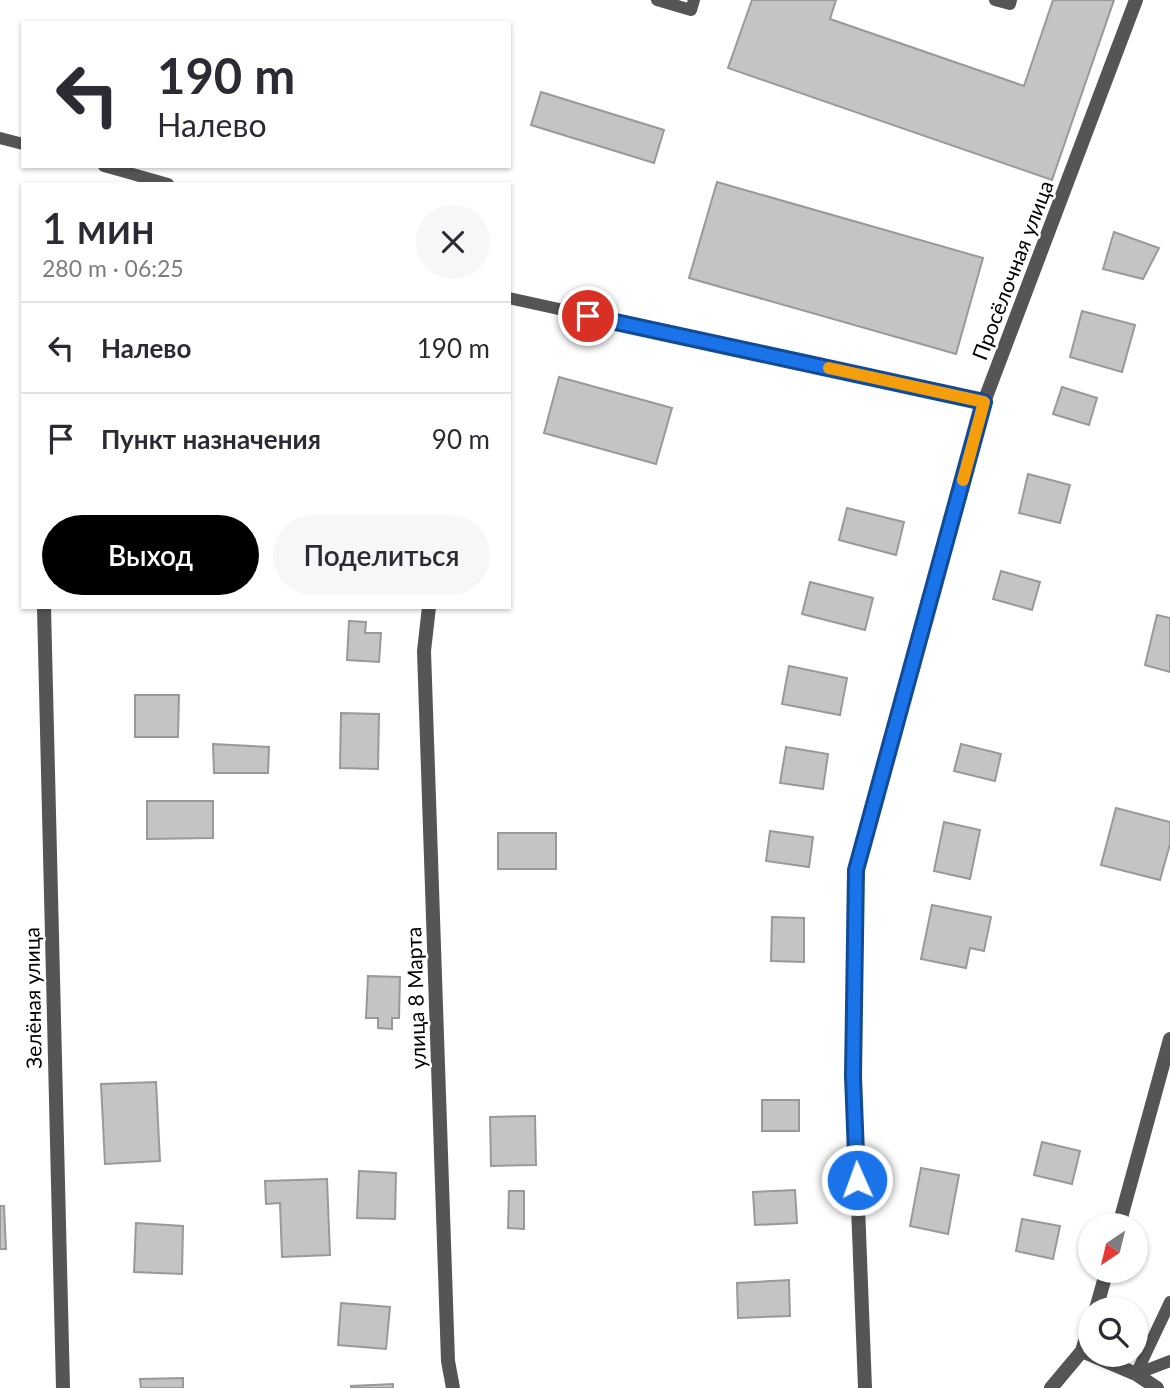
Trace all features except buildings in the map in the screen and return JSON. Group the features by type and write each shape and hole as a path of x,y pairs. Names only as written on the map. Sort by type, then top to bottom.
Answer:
{"street":[{"name":"Просёлочная улица","path":"865,1388 853,1076 856,870 984,402 1136,0"},
{"name":"Зелёная улица","path":"44,609 63,1388"},
{"name":"улица 8 Марта","path":"429,609 424,651 447,1361 453,1388"},
{"path":"1122,1213 1170,1039"},
{"path":"1051,1388 1078,1356"},
{"path":"1120,1367 1157,1388"}],"lane":[{"path":"657,0 691,10 694,0"},
{"path":"995,0 1010,4 1011,0"},
{"path":"0,138 21,143"},
{"path":"111,168 161,182"},
{"path":"511,298 984,402"},
{"path":"1136,1374 1170,1302"},
{"path":"1136,1374 1170,1361"}],"slow traffic":[{"path":"829,368 984,402 963,480"}],"route":[{"path":"588,316 984,402 856,870 853,1076 857,1180"}]}
